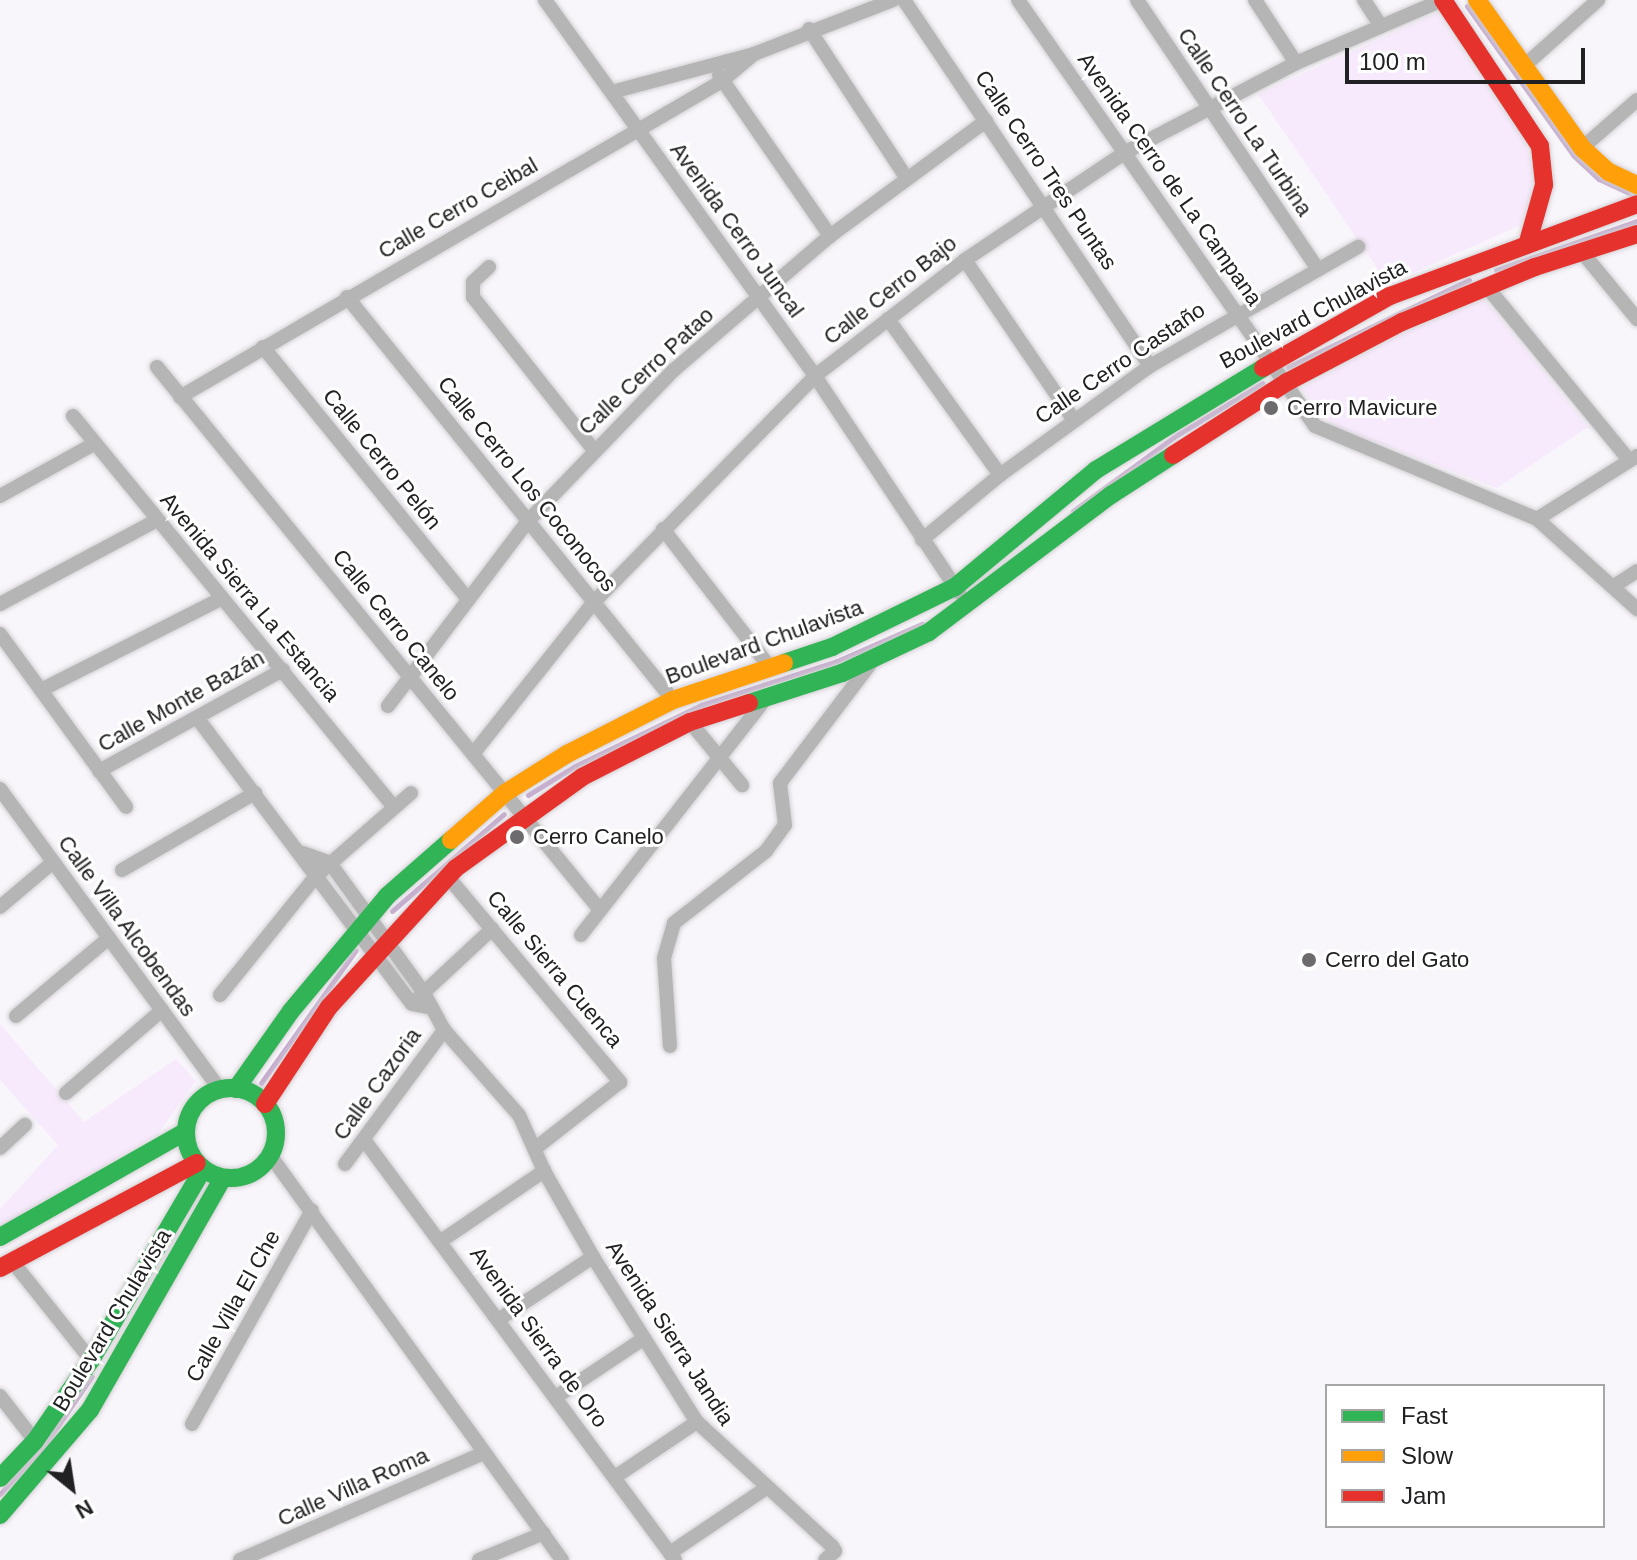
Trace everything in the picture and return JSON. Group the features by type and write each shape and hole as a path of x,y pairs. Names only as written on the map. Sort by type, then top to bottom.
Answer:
{"street":[{"name":"Avenida Cerro Juncal","path":"545,0 815,376 969,607"},
{"path":"612,92 754,54 809,29 893,0"},
{"name":"Calle Cerro Tres Puntas","path":"904,0 1150,366"},
{"name":"Avenida Cerro de La Campana","path":"1018,0 1235,313 1272,359 1315,426 1327,435 1537,519 1637,609"},
{"name":"Calle Cerro La Turbina","path":"1137,0 1317,268"},
{"path":"1255,0 1296,63"},
{"path":"1364,0 1381,26"},
{"path":"1443,0 1540,146 1544,185 1528,242"},
{"name":"Calle Cerro Bajo","path":"473,754 594,602 663,529 815,376 888,319 1043,205 1126,152 1296,63 1443,0"},
{"path":"1477,0 1582,148 1609,172 1637,185"},
{"path":"1523,67 1598,0"},
{"path":"809,29 906,177"},
{"name":"Calle Cerro Ceibal","path":"180,397 722,81 754,54"},
{"path":"712,65 830,236"},
{"path":"1582,148 1637,100"},
{"name":"Calle Cerro Patao","path":"388,706 528,521 674,370 830,236 986,121"},
{"name":"Boulevard Chulavista","path":"185,1132 196,1105 228,1089 363,923 505,793 567,754 673,700 832,647 955,587 1096,470 1272,359 1390,296 1528,242 1637,204"},
{"path":"265,1104 329,1007 386,939 448,877 523,815 582,777 690,722 873,659 969,607 1111,495 1287,382 1402,322 1487,287 1637,234"},
{"name":"Calle Cerro Castaño","path":"922,540 1073,419 1150,366 1235,313 1358,247"},
{"path":"1582,252 1637,319"},
{"path":"965,260 1073,419"},
{"path":"1477,262 1487,287 1633,458 1537,519"},
{"path":"489,267 473,282 473,297 594,450"},
{"name":"Calle Cerro Los Coconocos","path":"347,297 673,700"},
{"path":"888,319 1000,475"},
{"name":"Calle Cerro Pelón","path":"263,347 467,598"},
{"name":"Calle Cerro Canelo","path":"157,367 600,910"},
{"name":"Avenida Sierra La Estancia","path":"73,416 393,806"},
{"path":"0,496 94,444"},
{"path":"0,604 157,520"},
{"path":"663,529 769,666"},
{"path":"1614,586 1637,571"},
{"path":"41,690 222,598"},
{"path":"0,634 126,807"},
{"path":"670,1046 664,958 674,923 766,851 785,825 780,783 873,659"},
{"name":"Calle Monte Bazán","path":"99,771 283,670"},
{"path":"581,935 769,695"},
{"path":"198,719 303,853 316,876 363,923 386,939 421,1001"},
{"path":"690,722 742,785"},
{"name":"Calle Villa Alcobendas","path":"0,789 162,1010 228,1089"},
{"path":"122,870 255,793"},
{"path":"220,995 316,876 411,793"},
{"path":"303,853 330,863 363,923 373,954 421,1001"},
{"path":"0,907 53,862"},
{"name":"Calle Sierra Cuenca","path":"448,877 620,1082 537,1147"},
{"path":"421,1001 492,929"},
{"path":"16,1016 109,938"},
{"name":"Avenida Sierra Jandia","path":"421,1001 519,1115 537,1147 544,1171 593,1257 697,1422 830,1556"},
{"path":"66,1093 162,1010"},
{"name":"Calle Cazoria","path":"345,1164 365,1141 444,1030"},
{"path":"0,1237 185,1132 200,1166 223,1178 250,1174 270,1155 275,1129 265,1104 228,1089"},
{"path":"0,1148 25,1125"},
{"name":"Avenida Sierra de Oro","path":"365,1141 672,1557"},
{"path":"270,1155 562,1560"},
{"path":"91,1360 6,1265 200,1166"},
{"name":"Boulevard Chulavista","path":"0,1478 35,1441 91,1360 200,1166"},
{"path":"441,1241 544,1171"},
{"name":"Boulevard Chulavista","path":"0,1515 90,1410 223,1178"},
{"name":"Calle Villa El Che","path":"192,1424 312,1210"},
{"path":"498,1320 593,1257"},
{"path":"556,1397 643,1339"},
{"path":"0,1396 35,1441"},
{"path":"615,1477 697,1422"},
{"name":"Calle Villa Roma","path":"240,1560 484,1453"},
{"path":"672,1557 765,1489"},
{"path":"479,1560 544,1533"}],"shaded area":[{"path":"1437,13 1526,144 1533,171 1531,196 1521,225 1388,284 1258,94"},
{"path":"1484,299 1588,427 1497,488 1333,426 1301,388 1401,334"},
{"path":"0,1024 84,1122 176,1059 196,1081 158,1134 0,1227 0,1209 58,1145 0,1080"}],"waterway":[{"path":"1467,6 1574,156 1599,179 1634,195"},
{"path":"1496,270 1637,221"},
{"path":"1288,367 1469,280"},
{"path":"1073,511 1177,435 1263,383"},
{"path":"528,795 575,766 701,705 837,661 922,624"},
{"path":"392,911 504,814"},
{"path":"261,1083 356,950"},
{"path":"0,1494 42,1449 92,1376"}],"traffic: fast":[{"path":"784,663 832,647 955,587 1096,470 1263,368"},
{"path":"749,703 842,673 929,632 1111,495 1173,455"},
{"path":"236,1089 291,1011 387,896 451,840"},
{"path":"231,1088 248,1092 263,1101 272,1116 276,1133 272,1150 263,1165 248,1174 231,1178 214,1174 199,1165 190,1150 186,1133 190,1116 199,1101 214,1092 231,1088"},
{"path":"0,1237 185,1132"},
{"path":"0,1478 35,1441 91,1360 203,1169"},
{"path":"0,1515 90,1410 223,1178"}],"traffic: slow":[{"path":"1477,0 1582,148 1609,172 1637,185"},
{"path":"451,840 505,793 567,754 673,700 784,663"}],"traffic: jam":[{"path":"1443,0 1540,146 1544,185 1528,242"},
{"path":"1263,368 1390,296 1637,204"},
{"path":"1173,455 1287,382 1402,322 1535,267 1637,234"},
{"path":"265,1104 329,1007 456,868 582,777 690,722 749,703"},
{"path":"0,1268 197,1163"}],"place":[{"name":"Cerro Mavicure","path":"1271,408"},
{"name":"Cerro Canelo","path":"517,837"},
{"name":"Cerro del Gato","path":"1309,960"}]}
